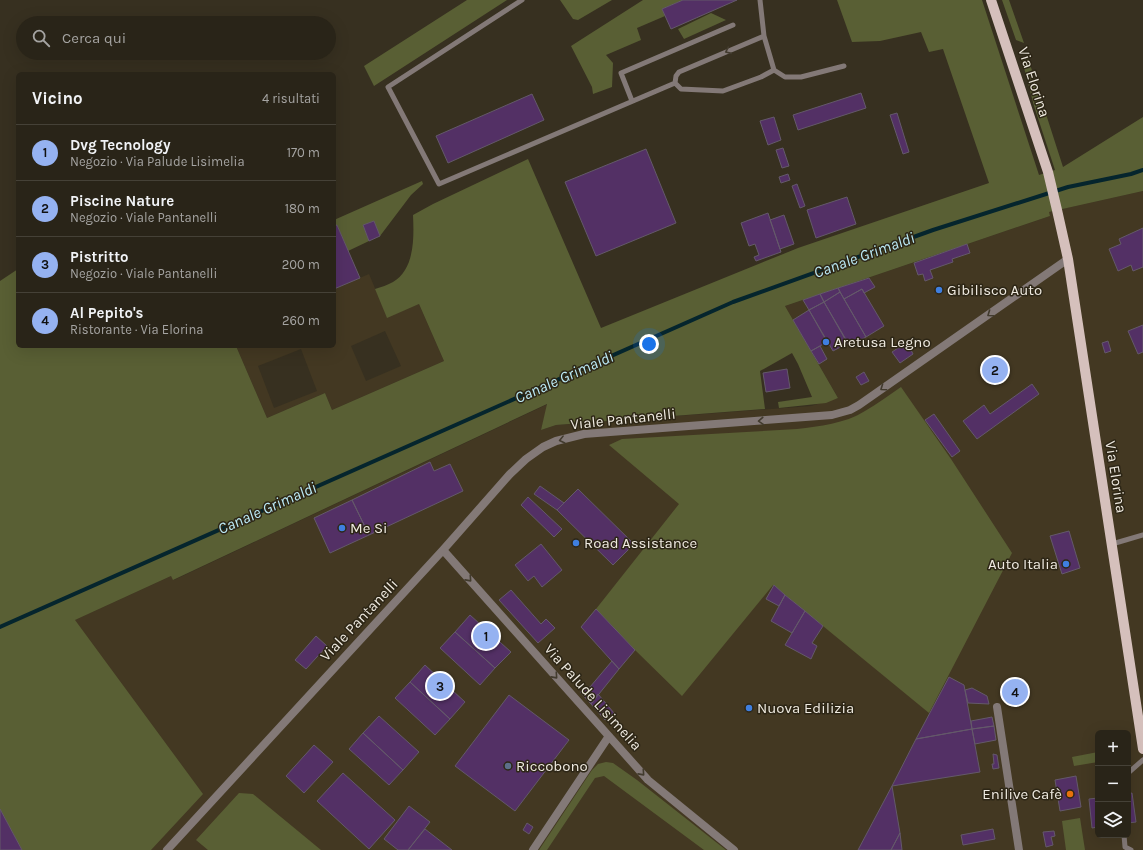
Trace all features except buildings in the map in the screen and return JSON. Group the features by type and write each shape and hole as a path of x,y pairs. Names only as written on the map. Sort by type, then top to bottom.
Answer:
{"main road":[{"name":"Via Elorina","path":"992,0 1048,172 1068,259 1143,749"}],"street":[{"name":"Viale Pantanelli","path":"167,850 443,550 510,474 526,459 549,444 584,434 832,415 850,410 860,405 1068,259"},
{"name":"Via Palude Lisimelia","path":"443,550 648,780 734,850"},
{"path":"997,707 1019,850"},
{"path":"533,850 608,736"}],"lane":[{"path":"522,0 388,87 439,184 632,100 675,83"},
{"path":"760,0 764,36 774,70 785,77 801,77 844,66"},
{"path":"632,100 621,73 733,25"},
{"path":"675,83 676,76 679,72 764,36"},
{"path":"675,83 681,89 723,91 774,70"},
{"path":"1112,544 1143,535"},
{"path":"1131,771 1143,760"},
{"path":"1124,838 1126,847 1131,850"}],"shaded area":[{"path":"1143,191 1143,850 0,850 0,654 171,576 174,580 548,404 541,430 556,425 811,406 838,398 785,306 1050,216 1048,212"},
{"path":"369,274 387,317 419,304 444,361 332,410 325,393 267,418 237,348 336,348 336,288","holes":["385,331 401,366 366,381 351,346","301,349 317,391 274,408 258,366"]}],"green space":[{"path":"467,0 507,0 374,86 364,66"},
{"path":"560,0 612,0 578,20 573,19"},
{"path":"643,0 683,0 662,9 665,16 637,28 641,40 606,55 613,63 612,87 593,94 592,87 571,46"},
{"path":"837,0 982,0 1039,175 1055,170 1034,106 1022,60 1027,55 1063,167 1143,117 1143,191 1049,212 1050,216 785,306 838,398 826,403 779,408 778,402 812,397 792,353 760,371 765,409 556,425 541,430 547,404 173,580 171,576 75,620 203,794 151,850 22,850 0,809 0,281 16,270 16,348 237,348 267,418 325,393 332,410 444,361 419,304 387,318 375,289 393,282 406,269 412,252 413,215 528,159 601,328 798,248 989,183 943,49 929,52 921,32 880,41 852,42"},
{"path":"1002,0 1009,0 1024,43 1016,40"},
{"path":"711,13 726,20 684,39 678,29"},
{"path":"422,181 423,184 411,195 380,236 374,221 363,225 369,241 348,251 336,225 336,219"},
{"path":"901,387 951,459 1012,553 929,713 773,585 682,696 596,609 679,504 609,445 622,439 797,429 832,424 857,415"},
{"path":"1095,753 1095,762 1074,766 1072,757"},
{"path":"606,762 613,763 637,780 726,850 704,850 604,776 595,778 547,850 539,850 592,770 598,764"},
{"path":"239,793 253,794 321,850 208,850 196,840"},
{"path":"1080,818 1085,850 1066,850 1062,821"}],"waterway":[{"name":"Canale Grimaldi","path":"0,627 733,302 933,230 1068,187 1131,174 1143,170"}],"place":[{"name":"Gibilisco Auto","path":"939,290"},
{"name":"Aretusa Legno","path":"826,342"},
{"name":"Piscine Nature","path":"995,370"},
{"name":"Me Si","path":"342,528"},
{"name":"Road Assistance","path":"576,543"},
{"name":"Auto Italia","path":"1066,564"},
{"name":"Dvg Tecnology","path":"486,636"},
{"name":"Pistritto","path":"440,686"},
{"name":"Al Pepito's","path":"1015,692"},
{"name":"Nuova Edilizia","path":"749,708"},
{"name":"Riccobono","path":"508,766"},
{"name":"Enilive Cafè","path":"1070,794"}]}
